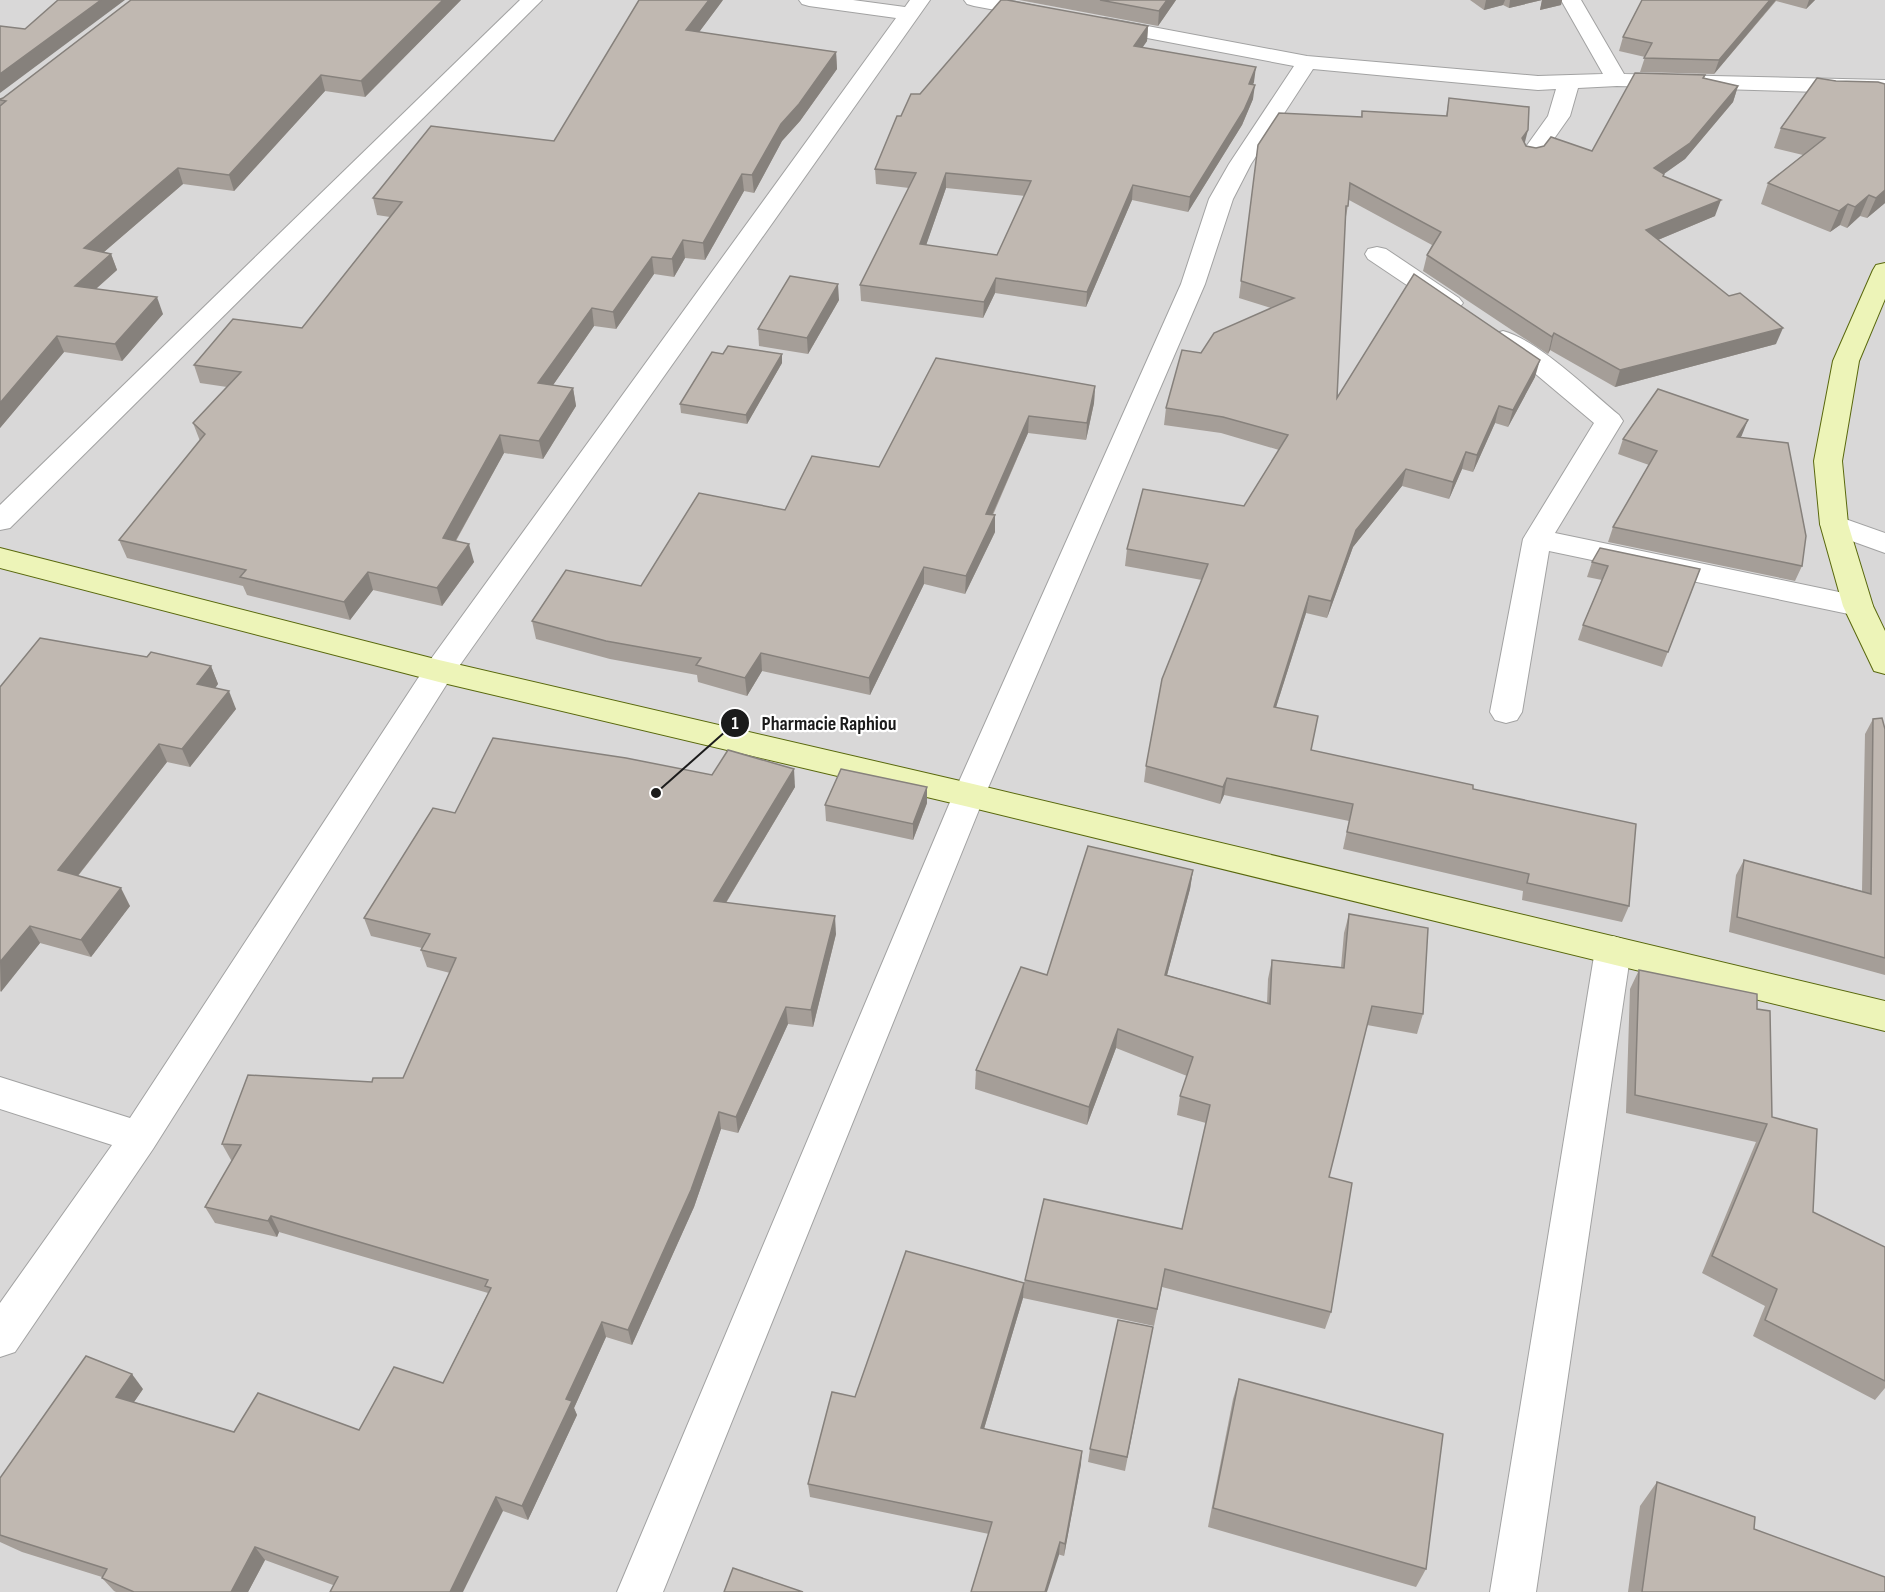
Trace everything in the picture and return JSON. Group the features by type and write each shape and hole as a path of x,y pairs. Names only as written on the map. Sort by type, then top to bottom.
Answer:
{"street":[{"path":"0,521 532,0"},
{"path":"809,0 915,7"},
{"path":"974,0 1065,17"},
{"path":"1570,0 1617,80"},
{"path":"0,1338 139,1137 439,671 915,7"},
{"path":"1088,21 1306,62 1538,83 1617,80 1885,87"},
{"path":"640,1592 969,795 1193,284 1221,199 1306,62"},
{"path":"1532,156 1559,116 1569,82"},
{"path":"1377,254 1534,359 1609,421 1537,539 1506,712"},
{"path":"1885,270 1846,361 1828,461 1834,524 1858,606 1885,663"},
{"path":"1834,524 1885,544"},
{"path":"1537,539 1858,606"},
{"path":"0,558 439,671 969,795 1885,1016"},
{"path":"1513,1592 1613,950"},
{"path":"0,1093 139,1137"}],"shaded area":[{"path":"0,0 1885,0 1885,1592 0,1592"}],"building":[{"path":"58,0 101,0 0,74 0,26 25,29"},
{"path":"131,0 443,0 361,81 321,75 229,175 178,168 84,248 111,254 75,286 157,297 115,344 57,336 0,403 0,106 6,101 0,99"},
{"path":"639,0 709,0 686,30 836,52 799,104 781,124 752,175 742,174 703,243 683,240 672,259 652,257 613,312 592,308 538,383 573,388 539,441 500,435 443,538 469,544 437,588 368,572 344,602 240,577 246,570 119,540 205,434 193,423 241,372 194,365 233,319 302,328 402,202 373,198 431,126 554,141"},
{"path":"1001,0 1148,26 1134,46 1256,67 1249,84 1255,85 1244,110 1190,197 1133,185 1087,292 996,278 984,302 860,285 916,173 875,169 897,116 901,116 911,94 920,94","holes":["946,173 1031,181 997,255 920,244"]},
{"path":"1100,0 1167,0 1159,11"},
{"path":"1642,0 1770,0 1719,60 1644,58 1652,43 1623,37"},
{"path":"1635,73 1705,75 1703,78 1738,86 1690,143 1654,168 1664,174 1663,176 1721,200 1646,230 1729,296 1740,293 1783,328 1620,370 1554,333 1552,337 1427,255 1441,232 1350,183 1348,206 1346,206 1337,398 1414,274 1540,360 1513,410 1499,406 1477,455 1466,452 1453,482 1406,469 1356,530 1331,601 1309,596 1274,707 1318,716 1311,750 1473,785 1473,789 1636,824 1629,906 1527,883 1529,874 1347,832 1353,804 1227,778 1223,787 1146,766 1162,679 1208,564 1127,549 1143,489 1244,506 1288,435 1223,417 1166,408 1182,350 1201,353 1214,333 1294,298 1241,281 1258,145 1279,113 1362,117 1362,111 1447,116 1449,98 1529,107 1528,130 1522,138 1526,146 1536,148 1544,146 1551,137 1592,151"},
{"path":"1817,78 1885,84 1885,190 1876,198 1869,195 1855,207 1848,204 1839,211 1768,183 1825,138 1781,128"},
{"path":"790,276 838,284 807,338 758,329"},
{"path":"728,346 782,354 746,415 680,404 712,352 723,354"},
{"path":"936,358 1095,386 1087,423 1029,416 986,514 995,515 966,576 924,567 869,678 761,653 745,678 696,665 701,658 606,641 532,621 566,570 641,586 699,493 785,510 812,456 879,467"},
{"path":"1658,389 1748,420 1737,437 1788,443 1806,536 1802,566 1613,527 1657,451 1623,439"},
{"path":"1600,548 1700,569 1668,652 1583,625 1608,566 1592,562"},
{"path":"40,638 147,657 151,652 211,666 197,684 229,691 182,749 159,744 58,870 121,888 81,940 30,926 0,962 0,687"},
{"path":"1882,718 1885,729 1885,958 1737,917 1744,860 1871,894 1873,719"},
{"path":"493,738 626,758 712,775 728,750 794,769 714,901 835,916 811,1010 786,1007 736,1117 719,1112 691,1190 628,1330 602,1322 566,1399 572,1401 522,1506 496,1497 450,1592 330,1592 338,1577 255,1547 231,1592 134,1592 102,1578 107,1569 0,1535 0,1478 86,1356 132,1374 116,1397 234,1432 258,1393 359,1430 394,1367 443,1383 491,1288 485,1286 488,1280 271,1216 268,1221 205,1207 241,1145 222,1144 248,1075 372,1082 373,1078 403,1078 456,958 421,950 430,934 364,918 433,808 455,813"},
{"path":"841,769 927,787 913,824 825,805"},
{"path":"1088,846 1193,870 1165,975 1270,1004 1272,960 1344,968 1349,914 1428,928 1423,1014 1372,1006 1329,1177 1352,1183 1331,1312 1165,1269 1157,1309 1025,1280 1044,1199 1182,1229 1210,1105 1180,1096 1193,1057 1118,1029 1089,1107 976,1070 1021,967 1047,975"},
{"path":"1639,970 1757,994 1757,1009 1770,1011 1772,1117 1817,1129 1813,1212 1885,1247 1885,1381 1765,1320 1777,1289 1712,1256 1767,1124 1635,1095"},
{"path":"906,1251 1024,1283 981,1428 1082,1451 1065,1544 1060,1542 1045,1592 971,1592 992,1522 808,1484 832,1392 855,1397"},
{"path":"1118,1320 1153,1327 1127,1457 1090,1449"},
{"path":"1239,1379 1443,1434 1426,1569 1213,1508"},
{"path":"1657,1482 1755,1517 1754,1529 1885,1577 1885,1592 1642,1592"},
{"path":"733,1568 803,1592 724,1592"}],"place":[{"name":"Pharmacie Raphiou","path":"656,793"}]}
